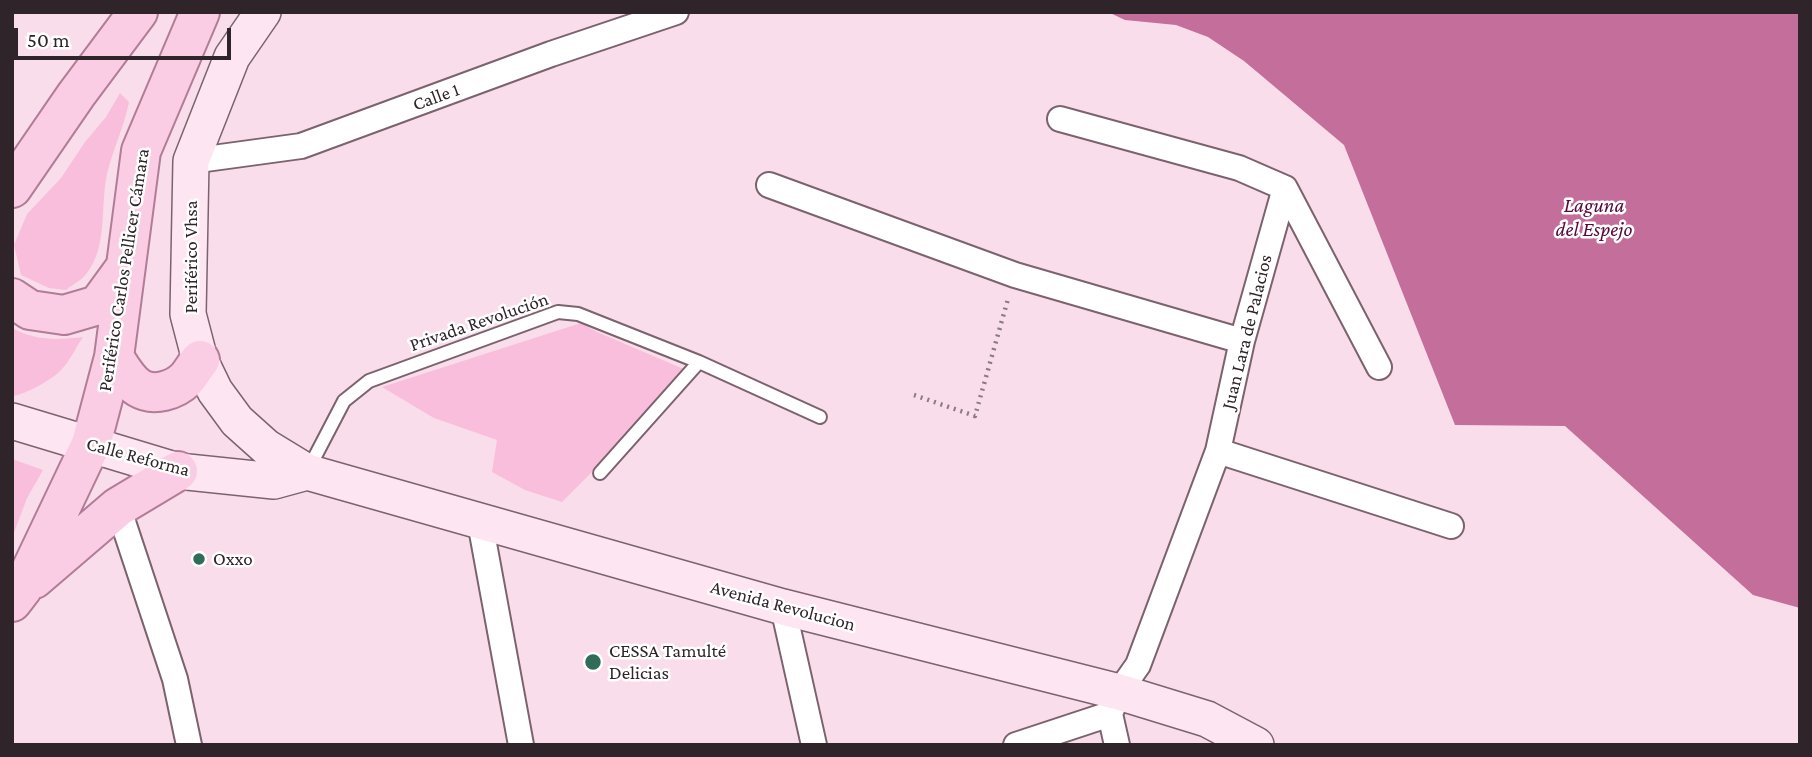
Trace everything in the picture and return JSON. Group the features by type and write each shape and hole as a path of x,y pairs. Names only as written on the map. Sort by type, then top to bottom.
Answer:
{"main road":[{"path":"12,188 76,94 138,12"},
{"name":"Periférico Carlos Pellicer Cámara","path":"17,596 91,444 114,358 141,150 201,12"},
{"path":"12,147 76,94"},
{"path":"12,298 30,310 64,315 98,305 125,268"},
{"path":"114,358 129,379 141,389 154,393 170,389 186,380 200,360"},
{"path":"17,596 118,507 178,471"}],"street":[{"name":"Periférico Vhsa","path":"263,12 232,57 191,161 188,314 200,360 215,391 237,421 266,447 307,472"},
{"name":"Calle 1","path":"191,161 301,146 551,54 676,12"},
{"path":"1060,119 1239,168 1285,188 1379,367"},
{"path":"769,185 1015,275 1242,341"},
{"name":"Juan Lara de Palacios","path":"1114,703 1138,665 1217,450 1242,341 1285,188"},
{"name":"Calle Reforma","path":"12,421 178,471 274,481 307,472"},
{"path":"1217,450 1451,526"},
{"name":"Avenida Revolucion","path":"307,472 1114,703 1206,719 1256,745"},
{"path":"118,507 175,679 189,745"},
{"path":"480,522 521,745"},
{"path":"783,607 814,745"},
{"path":"1016,745 1114,703 1117,745"}],"lane":[{"name":"Privada Revolución","path":"307,472 344,401 369,381 558,312 578,314 699,362 821,417"},
{"path":"600,473 699,362"}],"path":[{"path":"915,395 975,416 1015,275"}],"shaded area":[{"path":"120,93 129,102 107,174 101,238 94,262 80,280 66,290 49,288 21,275 14,245 27,214 61,178 106,117"},
{"path":"581,323 686,370 626,438 562,502 525,490 492,472 497,440 434,418 382,387"},
{"path":"12,328 47,338 83,337 57,374 31,390 12,396"},
{"path":"12,459 43,470 27,498 12,538"}],"water":[{"name":"Laguna del Espejo","path":"1108,12 1800,12 1800,608 1753,595 1565,426 1455,425 1344,145 1244,61 1208,37 1176,25 1125,20"}],"place":[{"name":"Oxxo","path":"199,559"},
{"name":"CESSA Tamulté Delicias","path":"593,662"}]}
